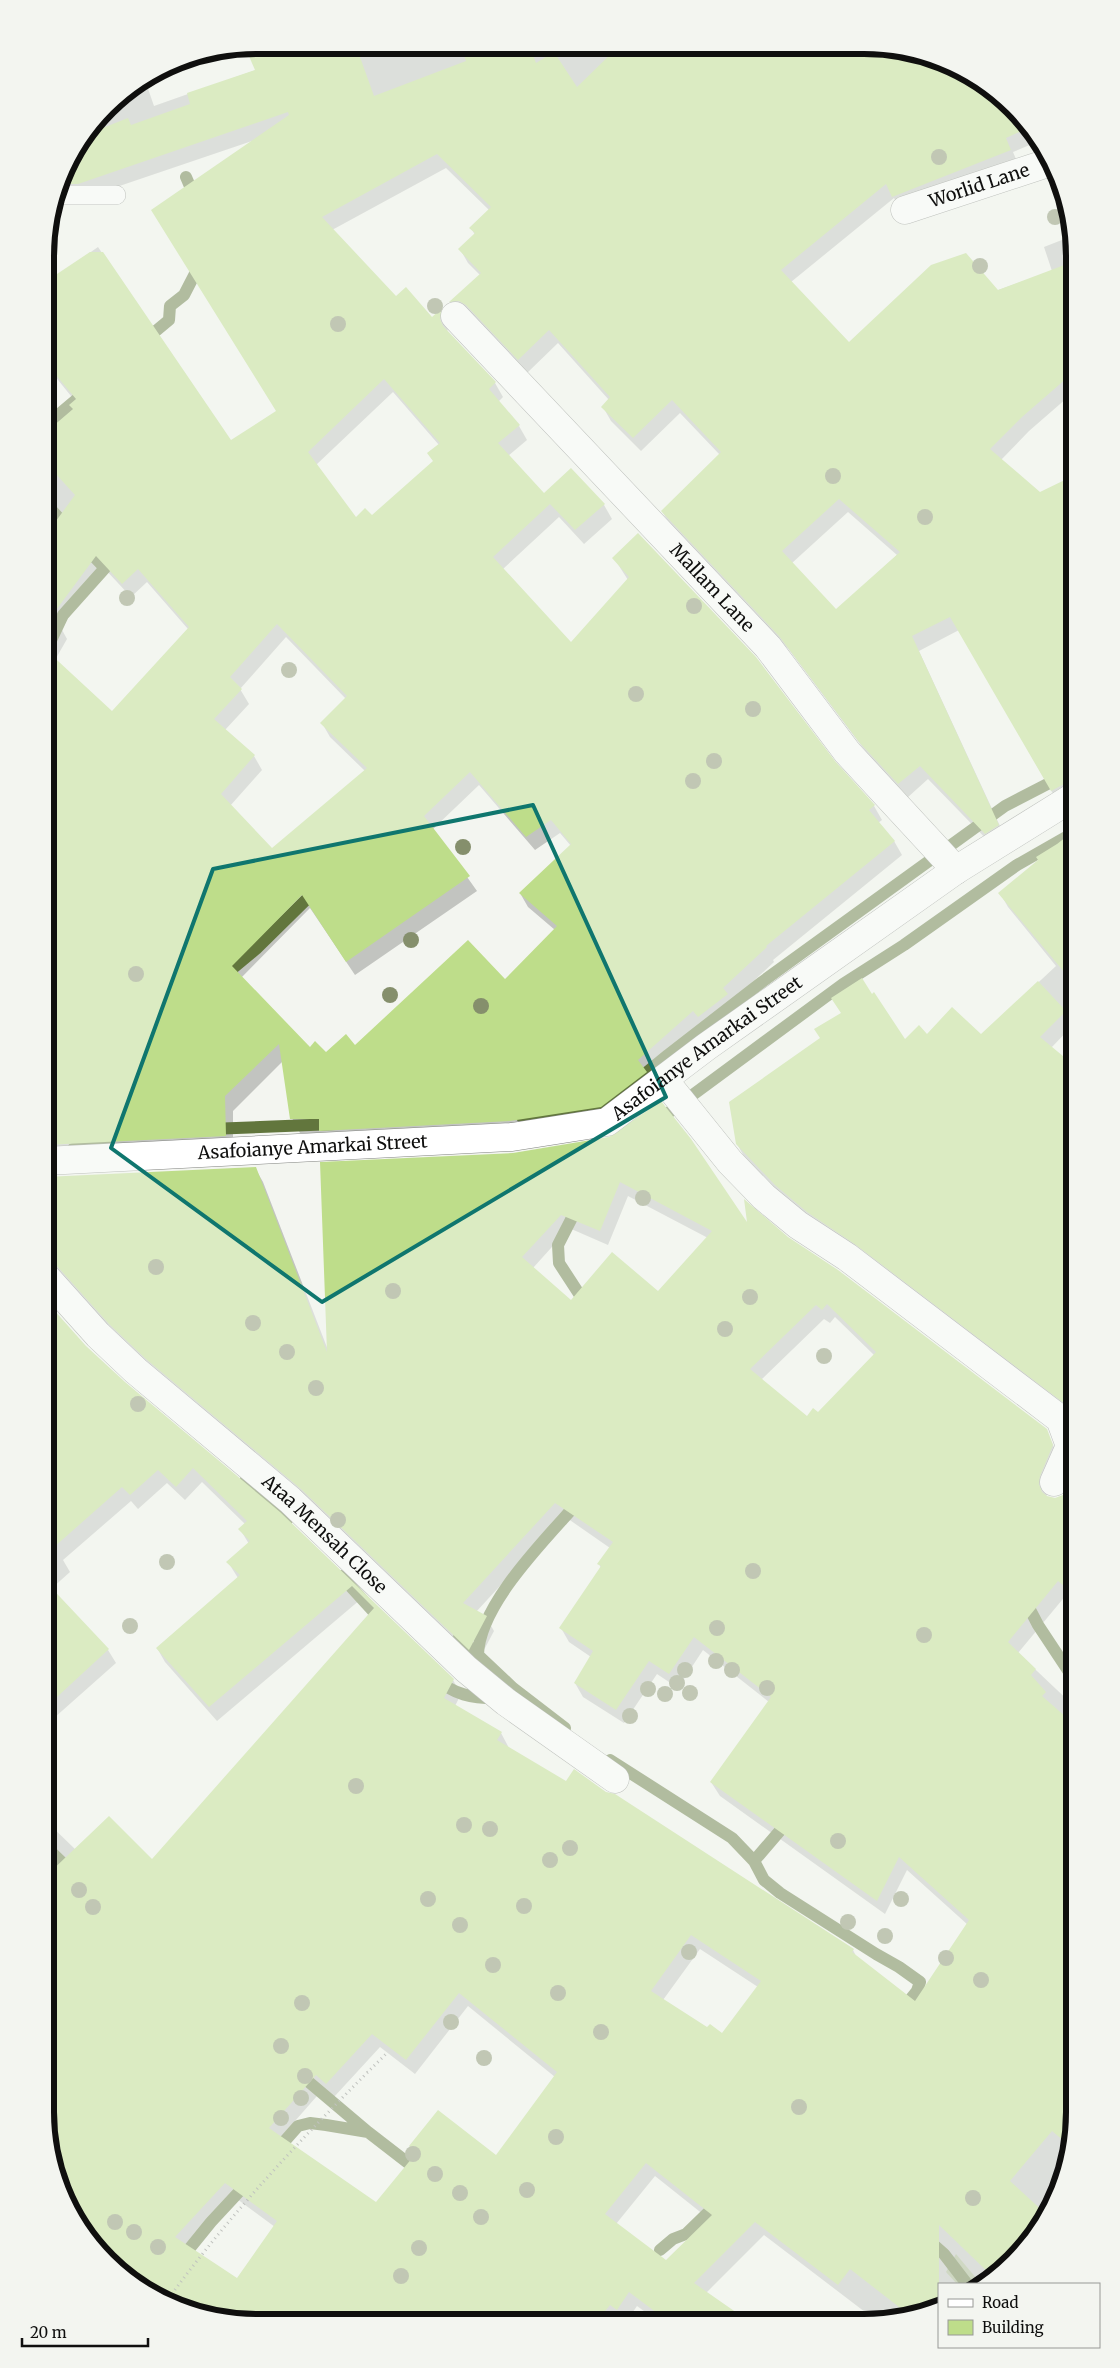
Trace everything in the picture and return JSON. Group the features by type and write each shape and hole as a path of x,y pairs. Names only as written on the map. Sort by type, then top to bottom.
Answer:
{"street":[{"name":"Worlid Lane","path":"905,210 1044,164"},
{"name":"Mallam Lane","path":"455,316 768,647 847,752 956,870"},
{"name":"Asafoianye Amarkai Street","path":"54,1161 512,1137 607,1122 956,870 1066,802"},
{"path":"664,1080 730,1162 764,1197 798,1225 847,1257 1060,1419 1066,1435"},
{"name":"Ataa Mensah Close","path":"54,1286 98,1335 136,1371 290,1500 466,1669 506,1702 615,1779"},
{"path":"1054,1482 1066,1455"}],"lane":[{"path":"63,195 116,195"}],"path":[{"path":"171,2295 193,2265 315,2124 388,2052"}],"highlighted area":[{"path":"533,805 666,1097 322,1302 111,1148 213,869"}],"green space":[{"path":"956,2254 977,2279 971,2283 956,2283 946,2272"}],"building":[{"path":"248,54 359,54 374,96 466,61 464,54 533,54 536,63 551,54 555,54 577,87 611,54 890,55 929,64 965,81 997,104 1022,131 1006,138 1011,150 892,197 886,184 781,270 849,342 931,265 966,253 998,290 1066,264 1066,379 1022,417 990,449 1040,492 1066,479 1066,783 1051,791 950,617 912,636 999,825 985,834 920,766 898,784 859,742 779,636 661,511 721,452 672,400 633,438 601,407 610,397 549,330 518,360 466,305 459,301 449,302 481,273 458,249 475,233 469,228 491,207 437,154 322,217 396,296 406,287 432,317 442,308 440,319 443,326 496,382 489,389 520,425 498,443 544,493 571,468 605,504 575,530 550,504 493,557 571,642 629,577 612,558 638,533 756,657 835,761 875,805 869,810 895,841 766,946 723,988 728,994 698,1017 693,1011 638,1060 647,1072 601,1107 510,1121 319,1131 319,1119 290,1119 279,1044 225,1096 226,1136 54,1145 54,657 112,711 189,627 138,569 122,584 96,556 54,613 54,524 75,495 54,472 54,425 73,409 69,405 76,399 54,373 54,276 90,252 103,252 231,440 276,411 151,210 289,115 288,112 78,184 67,184 81,155 99,130 128,118 131,125 190,104 187,93 255,70","holes":["384,379 440,443 427,453 433,461 372,515 365,508 356,517 308,452","839,499 900,552 836,609 782,551","277,624 347,696 320,723 367,768 272,848 221,794 255,755 214,719 242,689 230,677","470,772 526,837 551,820 571,844 519,893 557,926 505,979 468,940 355,1045 346,1034 326,1052 315,1041 310,1047 232,966 302,895 346,962 470,876 424,816"]},
{"path":"1066,837 1066,974 998,893 1038,860 1036,857"},
{"path":"862,978 872,994 874,992 905,1039 919,1025 927,1034 952,1007 981,1034 1038,981 1066,1011 1040,1037 1066,1059 1066,1405 856,1245 807,1212 775,1185 736,1144 729,1102 820,1038 814,1029 841,1013 831,998"},
{"path":"661,1101 691,1139 747,1222 744,1199 788,1237 838,1270 1047,1429 1053,1445 1040,1476 1039,1484 1042,1492 1047,1496 1055,1498 1063,1495 1066,1490 1066,1588 1058,1581 1008,1642 1036,1669 1031,1675 1046,1692 1042,1696 1066,1717 1065,2138 1064,2141 1052,2131 1010,2181 1041,2209 1016,2245 987,2272 939,2225 938,2300 929,2304 903,2310 850,2269 838,2285 755,2222 694,2283 739,2314 658,2314 629,2292 617,2310 610,2305 603,2314 230,2313 191,2304 179,2299 155,2287 123,2264 104,2245 88,2224 64,2177 54,2125 54,1868 109,1816 152,1859 374,1608 352,1586 209,1707 156,1648 240,1575 226,1562 250,1541 238,1529 247,1521 193,1468 176,1487 158,1470 130,1495 122,1487 54,1547 54,1310 86,1346 125,1382 280,1512 454,1679 444,1698 502,1732 497,1740 566,1781 574,1769 606,1792 615,1794 854,1949 852,1952 915,2001 969,1920 899,1857 877,1901 710,1782 771,1697 694,1637 669,1674 649,1661 616,1710 574,1683 593,1651 559,1628 601,1566 597,1564 613,1542 555,1503 463,1603 487,1616 469,1650 301,1489 146,1359 109,1324 54,1265 54,1177 256,1167 327,1352 320,1162 513,1153 609,1137","holes":["620,1182 712,1231 658,1291 612,1252 571,1300 522,1257 561,1215 600,1231","827,1304 876,1352 818,1412 813,1408 807,1416 750,1369 816,1305 822,1310","691,1935 761,1981 722,2033 710,2024 707,2027 651,1991","459,1993 557,2072 496,2155 438,2110 409,2146 417,2152 376,2202 269,2128 316,2075 326,2084 372,2034 406,2060","646,2163 712,2215 666,2260 605,2214","225,2183 277,2221 237,2278 175,2237"]},
{"path":"54,1591 109,1649 54,1700"}],"waterway":[{"path":"186,177 195,198"},
{"path":"145,340 169,320 170,306 184,295 201,262"},
{"path":"54,418 83,394"},
{"path":"54,513 69,529"},
{"path":"54,634 63,615 105,568 84,546"},
{"path":"522,1117 601,1110 762,982 1005,806 1061,777"},
{"path":"656,1122 843,984 904,945 1017,865 1066,837"},
{"path":"232,969 256,949 316,890"},
{"path":"210,1129 335,1124"},
{"path":"73,1149 111,1137"},
{"path":"579,1204 558,1245 559,1263 587,1306"},
{"path":"246,1479 287,1520"},
{"path":"478,1655 481,1635 502,1594 533,1552 580,1500"},
{"path":"341,1576 383,1622"},
{"path":"1024,1598 1038,1625 1066,1667"},
{"path":"459,1637 513,1688 565,1728"},
{"path":"436,1678 456,1692 495,1698"},
{"path":"610,1760 732,1838 754,1861 764,1880 780,1893 920,1982 917,1991 901,2011"},
{"path":"754,1861 790,1819"},
{"path":"54,1855 73,1873"},
{"path":"297,2072 368,2132"},
{"path":"275,2152 298,2126 310,2123 326,2125 368,2132 421,2173"},
{"path":"181,2259 211,2222 250,2180"},
{"path":"660,2250 673,2239 686,2234 721,2200"},
{"path":"927,2239 944,2254 966,2283"}]}
